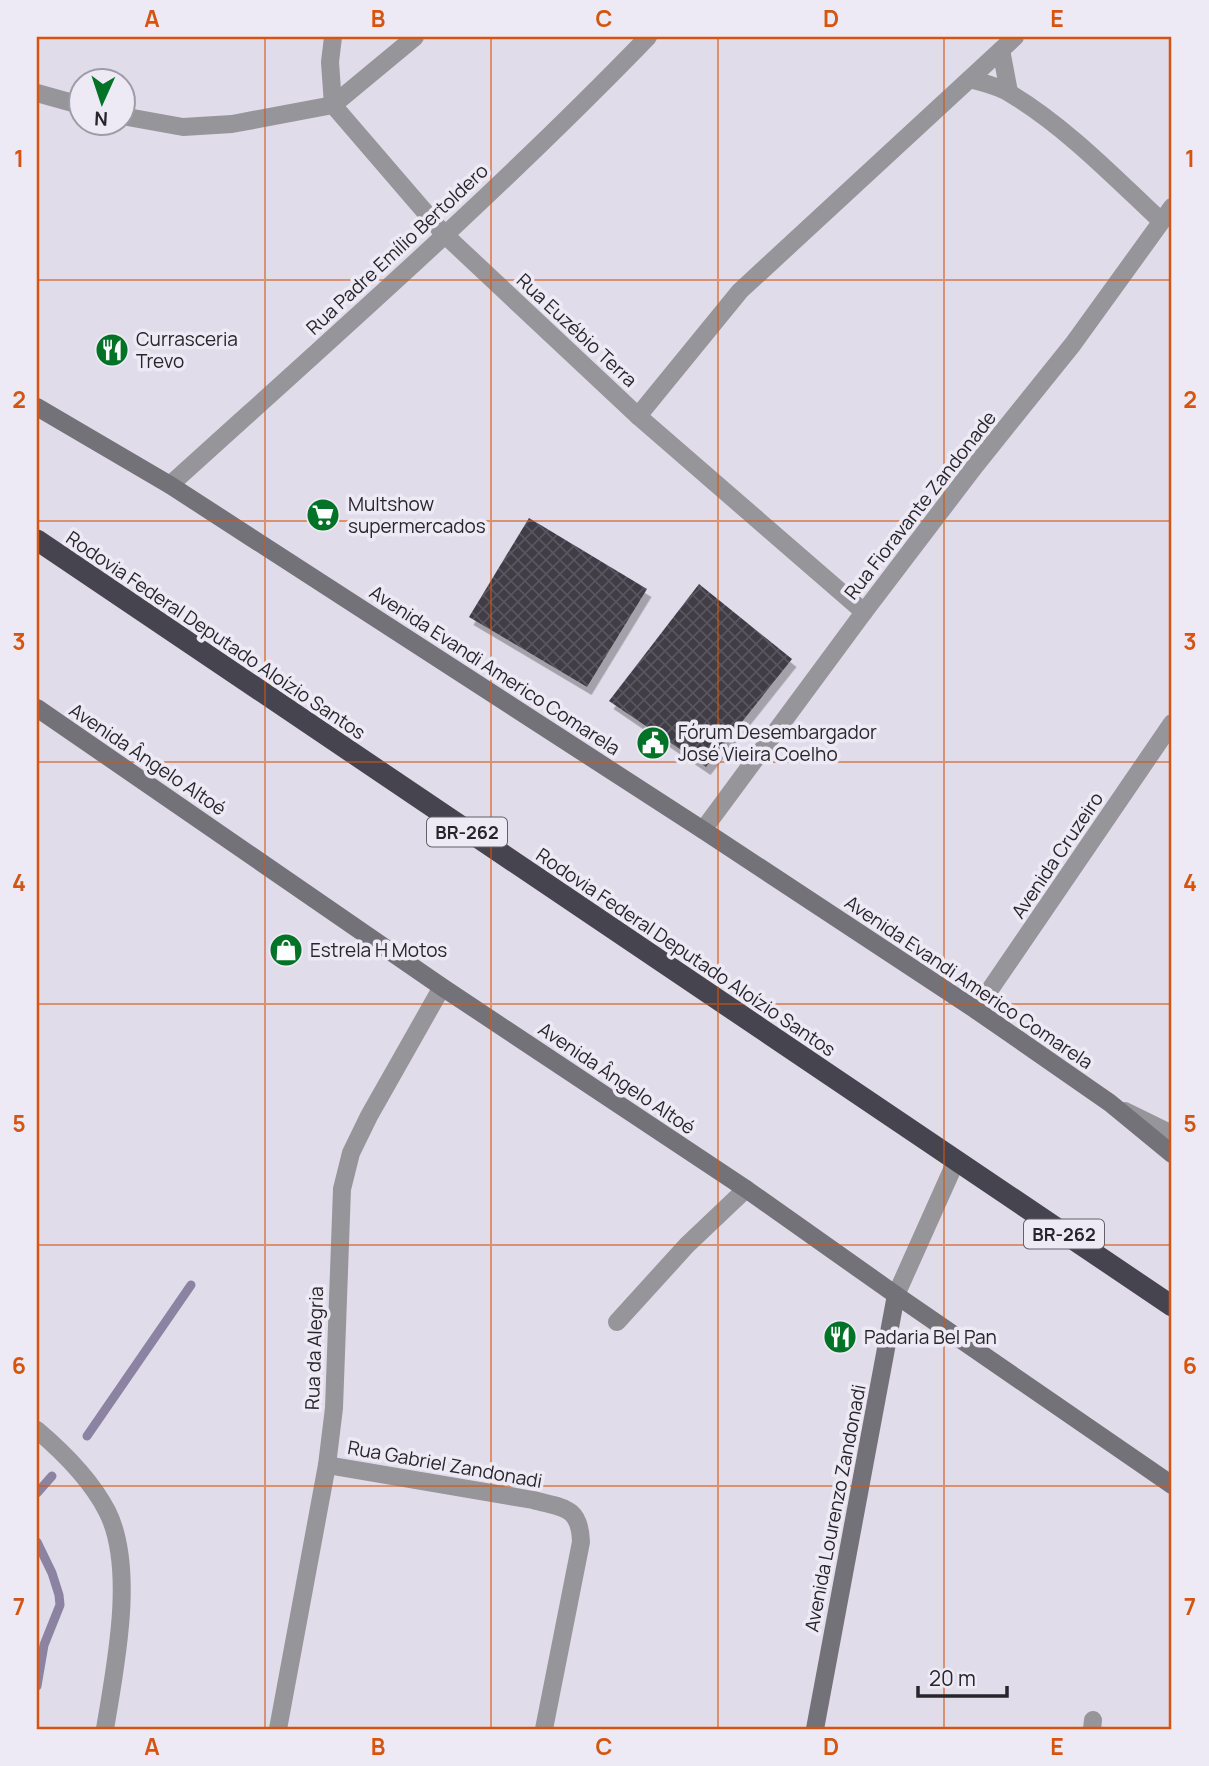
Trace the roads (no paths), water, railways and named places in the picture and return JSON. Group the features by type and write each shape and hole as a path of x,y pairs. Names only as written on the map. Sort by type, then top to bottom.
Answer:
{"highway":[{"name":"Rodovia Federal Deputado Aloízio Santos","path":"37,540 1172,1306"}],"street":[{"path":"333,37 330,62 333,105"},
{"path":"136,119 183,127 232,124 333,105 415,37"},
{"name":"Rua Padre Emílio Bertoldero","path":"170,485 444,234 648,37"},
{"path":"638,416 740,291 1015,37"},
{"path":"1002,50 1009,92"},
{"path":"970,79 1009,92 1167,214"},
{"path":"37,93 66,101"},
{"name":"Rua Euzébio Terra","path":"333,105 444,234 638,416 864,612"},
{"name":"Rua Fioravante Zandonade","path":"703,830 975,466 1073,344 1167,214"},
{"name":"Avenida Evandi Americo Comarela","path":"37,407 170,485 703,830 976,1010 1110,1103 1172,1134"},
{"name":"Avenida Ângelo Altoé","path":"37,708 442,987 746,1189 1172,1485"},
{"name":"Avenida Cruzeiro","path":"976,1010 1172,723"},
{"name":"Rua da Alegria","path":"278,1729 327,1465 334,1408 342,1189 351,1153 369,1116 442,987"},
{"path":"1110,1103 1172,1154"},
{"path":"896,1295 956,1161"},
{"path":"617,1322 687,1245 746,1189"},
{"name":"Avenida Lourenzo Zandonadi","path":"815,1729 896,1295"},
{"path":"37,1430 80,1473 107,1512 121,1559 121,1605 105,1729"},
{"name":"Rua Gabriel Zandonadi","path":"327,1465 499,1494 561,1508 576,1516 581,1542 576,1576 544,1729"}],"waterway":[{"path":"87,1436 191,1285"},
{"path":"37,1493 52,1476"},
{"path":"37,1542 52,1573 60,1605 44,1645 37,1686"}],"place":[{"name":"Currasceria Trevo","path":"112,350"},
{"name":"Multshow supermercados","path":"323,515"},
{"name":"Fórum Desembargador José Vieira Coelho","path":"653,743"},
{"name":"Estrela H Motos","path":"286,950"},
{"name":"Padaria Bel Pan","path":"840,1337"}]}
